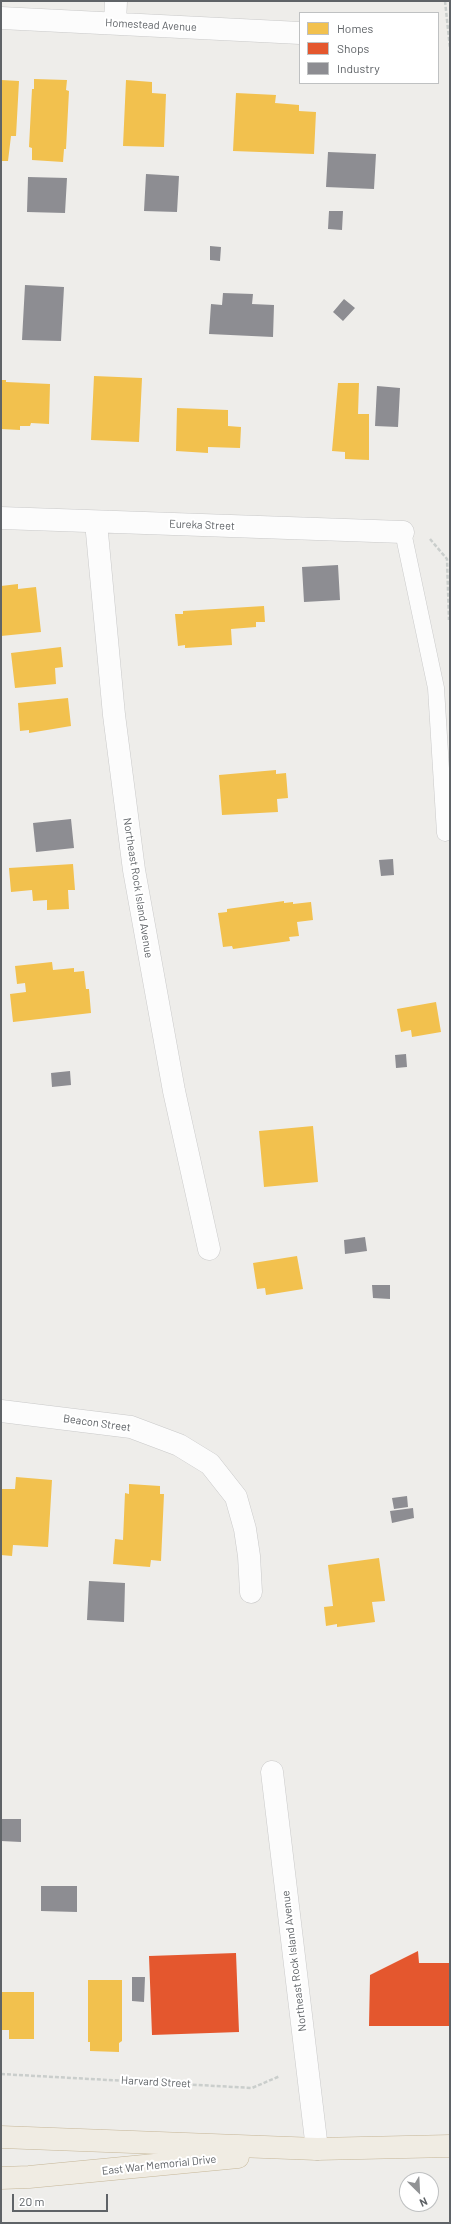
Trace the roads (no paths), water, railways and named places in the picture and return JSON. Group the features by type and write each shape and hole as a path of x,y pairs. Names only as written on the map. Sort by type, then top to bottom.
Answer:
{"highway":[{"name":"East War Memorial Drive","path":"1,2137 317,2149 450,2146"},
{"name":"East War Memorial Drive","path":"1,2178 29,2178 317,2149"}],"street":[{"path":"115,23 116,1"},
{"name":"Homestead Avenue","path":"1,18 299,32"},
{"name":"Eureka Street","path":"1,518 403,532"},
{"name":"Northeast Rock Island Avenue","path":"96,522 114,715 134,870 174,1091 209,1249"},
{"name":"Beacon Street","path":"1,1411 131,1427 179,1445 210,1464 225,1481 236,1497 245,1529 249,1556 251,1592"},
{"name":"Northeast Rock Island Avenue","path":"272,1772 317,2149"}],"lane":[{"path":"403,532 436,688 445,833"}]}
